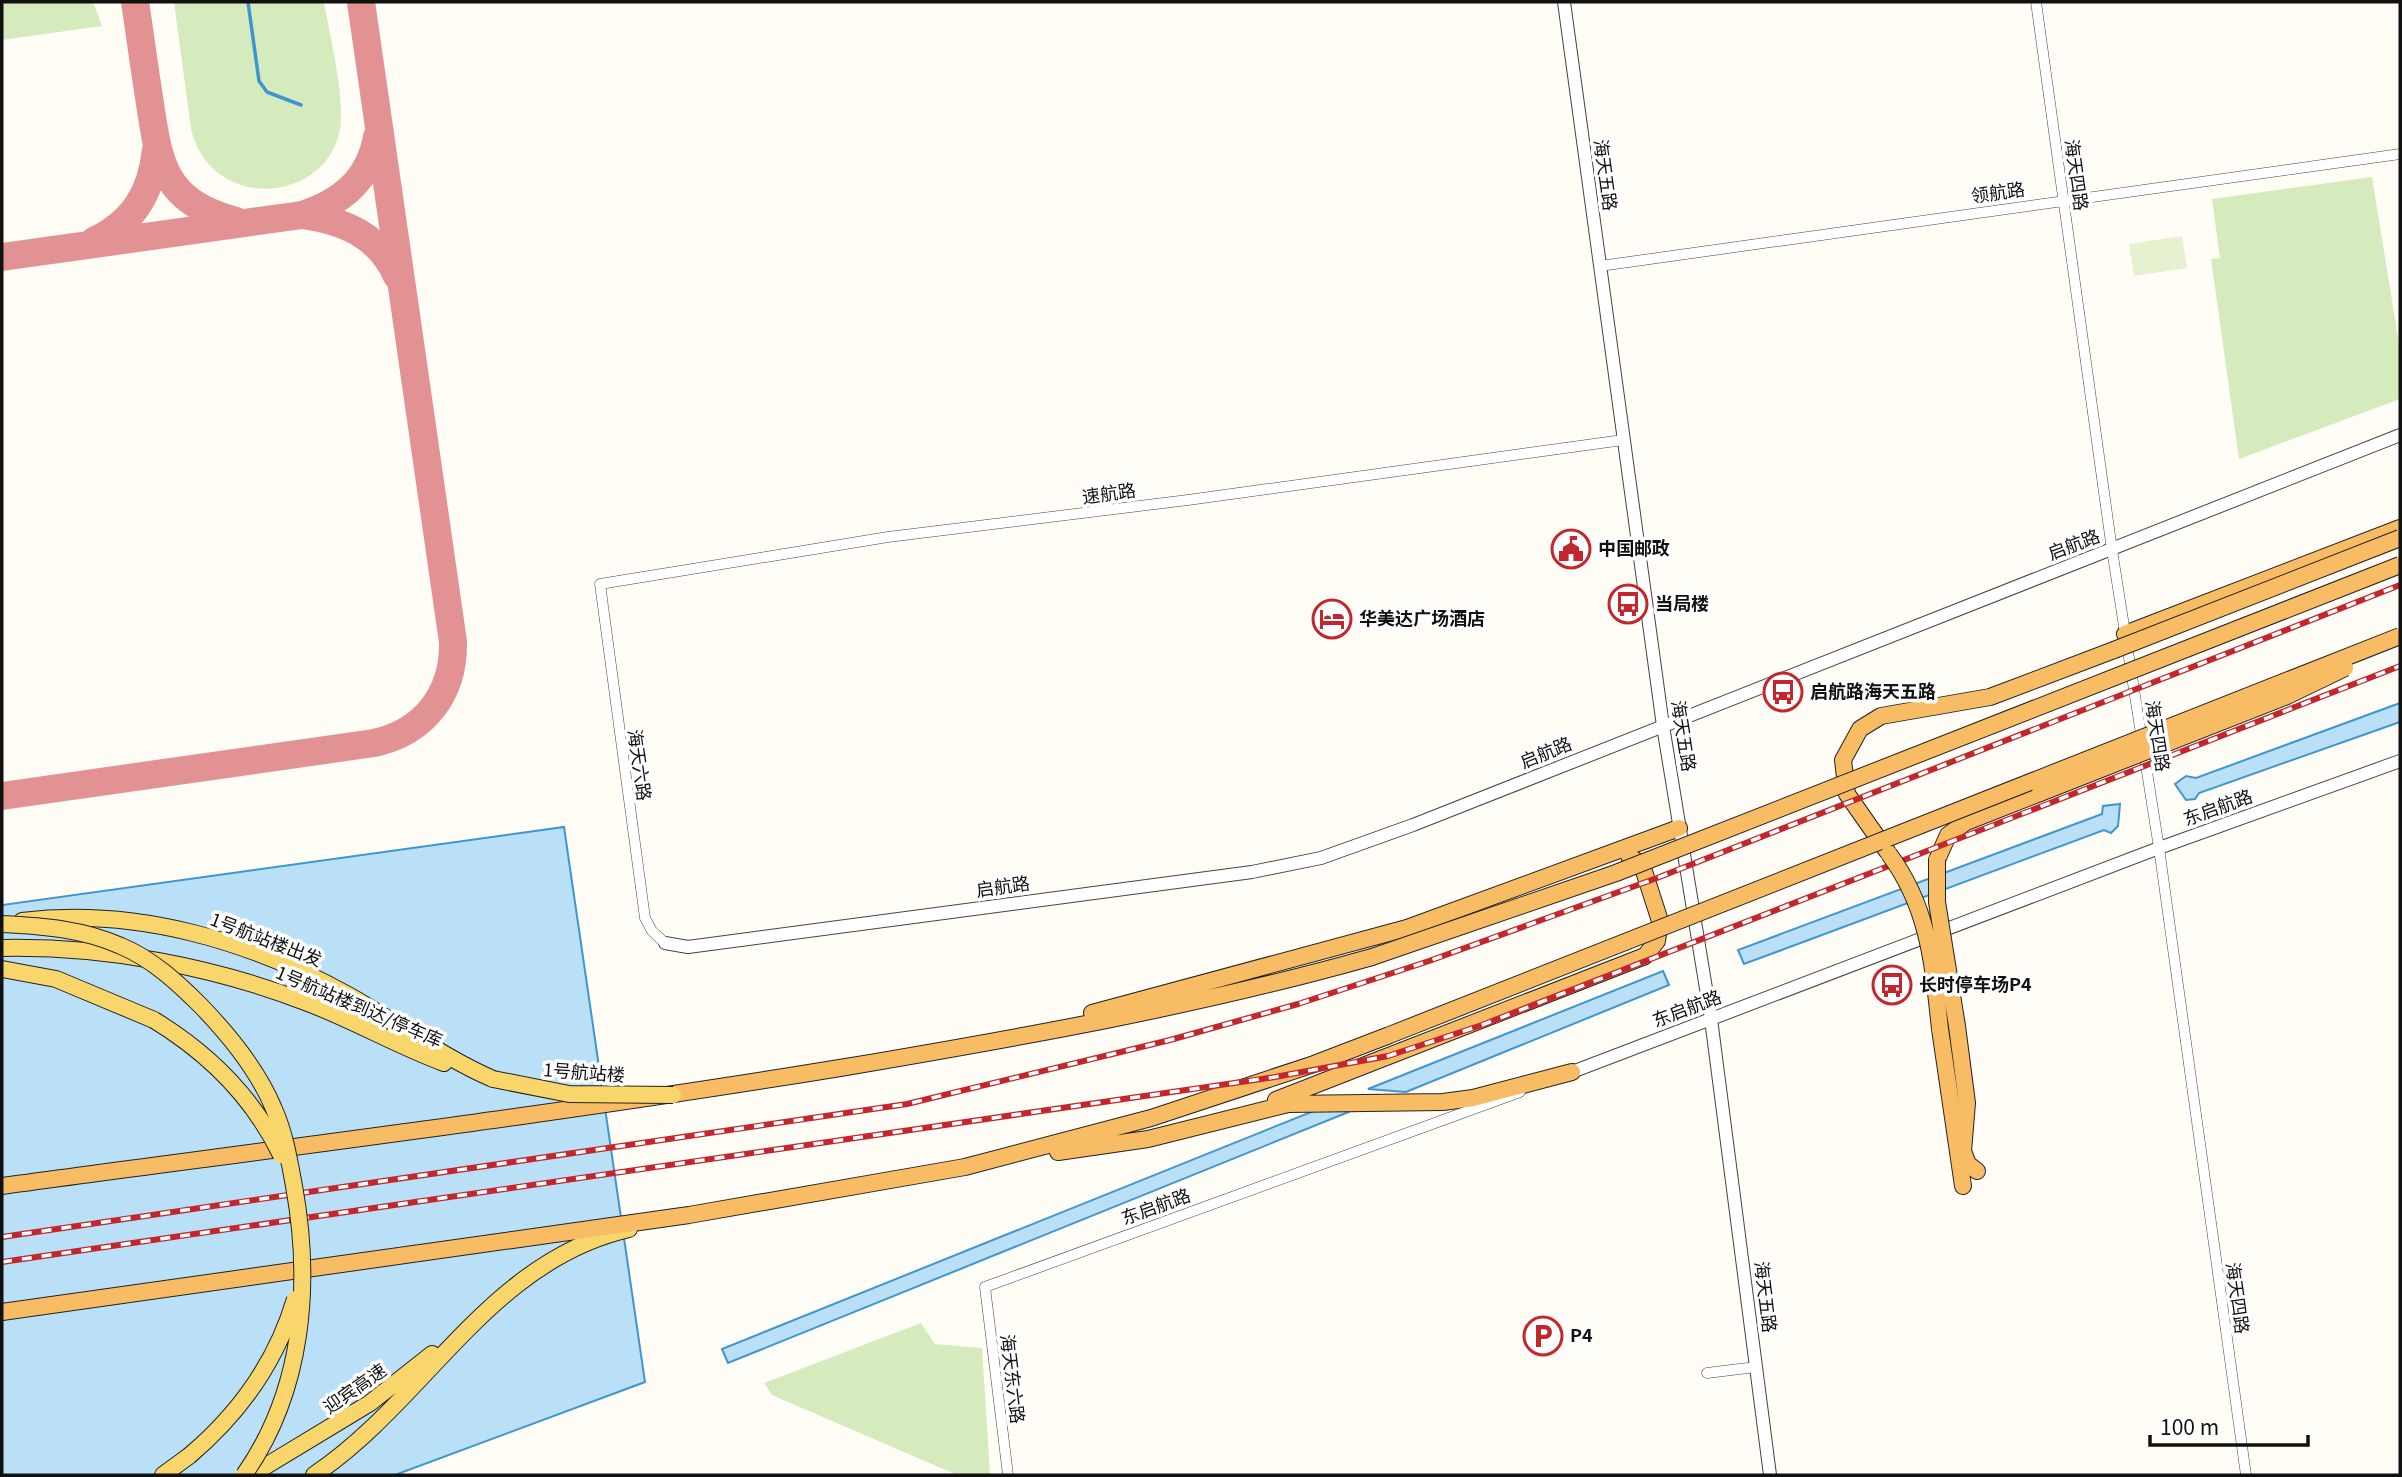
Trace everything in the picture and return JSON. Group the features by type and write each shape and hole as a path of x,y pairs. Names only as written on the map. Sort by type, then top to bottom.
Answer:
{"highway":[{"path":"2125,634 2400,528"},
{"path":"1963,1186 1924,923 1909,881 1847,794 1843,760 1860,729 1881,716 1990,697 2400,538"},
{"path":"2,1186 673,1095 964,1047 1223,997 1372,957 1629,868 2400,565"},
{"path":"1977,1171 1968,1164 1963,1151 1968,1103 1937,902 1937,860 1948,835 1966,822 2287,696 2357,663 2400,637"},
{"path":"1014,1157 1151,1118 1314,1064 2400,637"},
{"path":"964,1047 1407,928 1679,828"},
{"path":"1248,1112 1645,956 1657,941 1660,922 1642,865 1627,854 1605,855"},
{"path":"2,1312 836,1192 1014,1157 1148,1139 1288,1104 1443,1102 1473,1098 1572,1072"}],"main road":[{"name":"1号航站楼出发","path":"2,924 55,918 107,919 161,925 217,939 279,962 349,995 431,1047 493,1079"},
{"path":"2,924 53,927 104,939 141,956 176,982 212,1017 263,1086 282,1129 293,1182 301,1244 302,1295 293,1366 274,1422 244,1475"},
{"name":"1号航站楼到达/停车库","path":"2,948 44,947 125,957 235,979 301,1000 426,1056 493,1079"},
{"path":"2,969 57,979 120,1003 154,1020 195,1048 232,1083 259,1116 271,1134 293,1182"},
{"name":"1号航站楼","path":"493,1079 569,1094 673,1095"},
{"name":"迎宾高速","path":"251,1475 370,1404 518,1282 568,1252 615,1232 689,1215"},
{"path":"163,1475 189,1456 227,1421 265,1370 293,1304 300,1273 301,1244"},
{"name":"迎宾高速","path":"314,1475 388,1413 472,1322"}],"street":[{"name":"海天五路","path":"1564,2 1663,726 1711,1019 1770,1475"},
{"name":"海天四路","path":"2036,2 2112,550 2159,848 2246,1475"},
{"name":"领航路","path":"1600,267 2400,153"},
{"name":"启航路","path":"665,943 688,947 702,946 1252,872 1321,858 1413,825 2400,435"},
{"name":"速航路","path":"600,584 888,537 1188,500 1623,440"},
{"name":"海天六路","path":"600,584 645,918 652,931 665,943"},
{"name":"东启航路","path":"985,1287 1457,1118 2159,848 2400,761"},
{"name":"海天东六路","path":"985,1287 1008,1475"},
{"path":"1707,1373 1756,1367"}],"green space":[{"path":"2,2 93,2 102,26 2,40"},
{"path":"174,2 324,2 336,66 341,115 340,129 331,154 314,172 292,184 268,189 244,186 221,175 203,156 191,129"},
{"path":"2372,177 2400,350 2400,399 2239,459 2211,259 2220,258 2212,199"},
{"path":"2182,236 2187,268 2134,276 2129,244"},
{"path":"921,1323 935,1344 982,1348 990,1475 957,1475 772,1395 764,1383"}],"water":[{"path":"2400,703 2400,722 2199,793 2195,799 2186,800 2175,784 2186,776 2196,778"},
{"path":"2120,804 2118,826 2111,833 2104,830 1744,964 1738,950 2102,814 2103,806"},
{"path":"564,827 645,1382 395,1475 2,1475 2,905"},
{"path":"1663,971 1669,985 1406,1092 1368,1089"},
{"path":"1321,1108 1351,1111 728,1363 722,1349"}],"waterway":[{"path":"248,2 259,81 267,92 301,105"}],"taxiway":[{"path":"135,2 157,142 169,177 179,191 193,203 236,221"},
{"path":"2,796 374,743 392,738 422,720 442,693 452,661 453,642 361,2"},
{"path":"2,257 302,215 329,203 351,187 368,166 377,137"},
{"path":"94,241 120,225 138,204 150,180 156,150"},
{"path":"302,215 332,221 358,232 380,250 397,276"}],"railway":[{"path":"2,1237 907,1104 1170,1040 1298,1004 1429,961 1657,878 2400,585"},
{"path":"2,1262 1275,1077 1388,1056 1482,1025 2400,666"}],"place":[{"name":"中国邮政","path":"1571,549"},
{"name":"当局楼","path":"1628,604"},
{"name":"华美达广场酒店","path":"1332,619"},
{"name":"启航路海天五路","path":"1783,692"},
{"name":"长时停车场P4","path":"1892,985"},
{"name":"P4","path":"1543,1336"}]}
